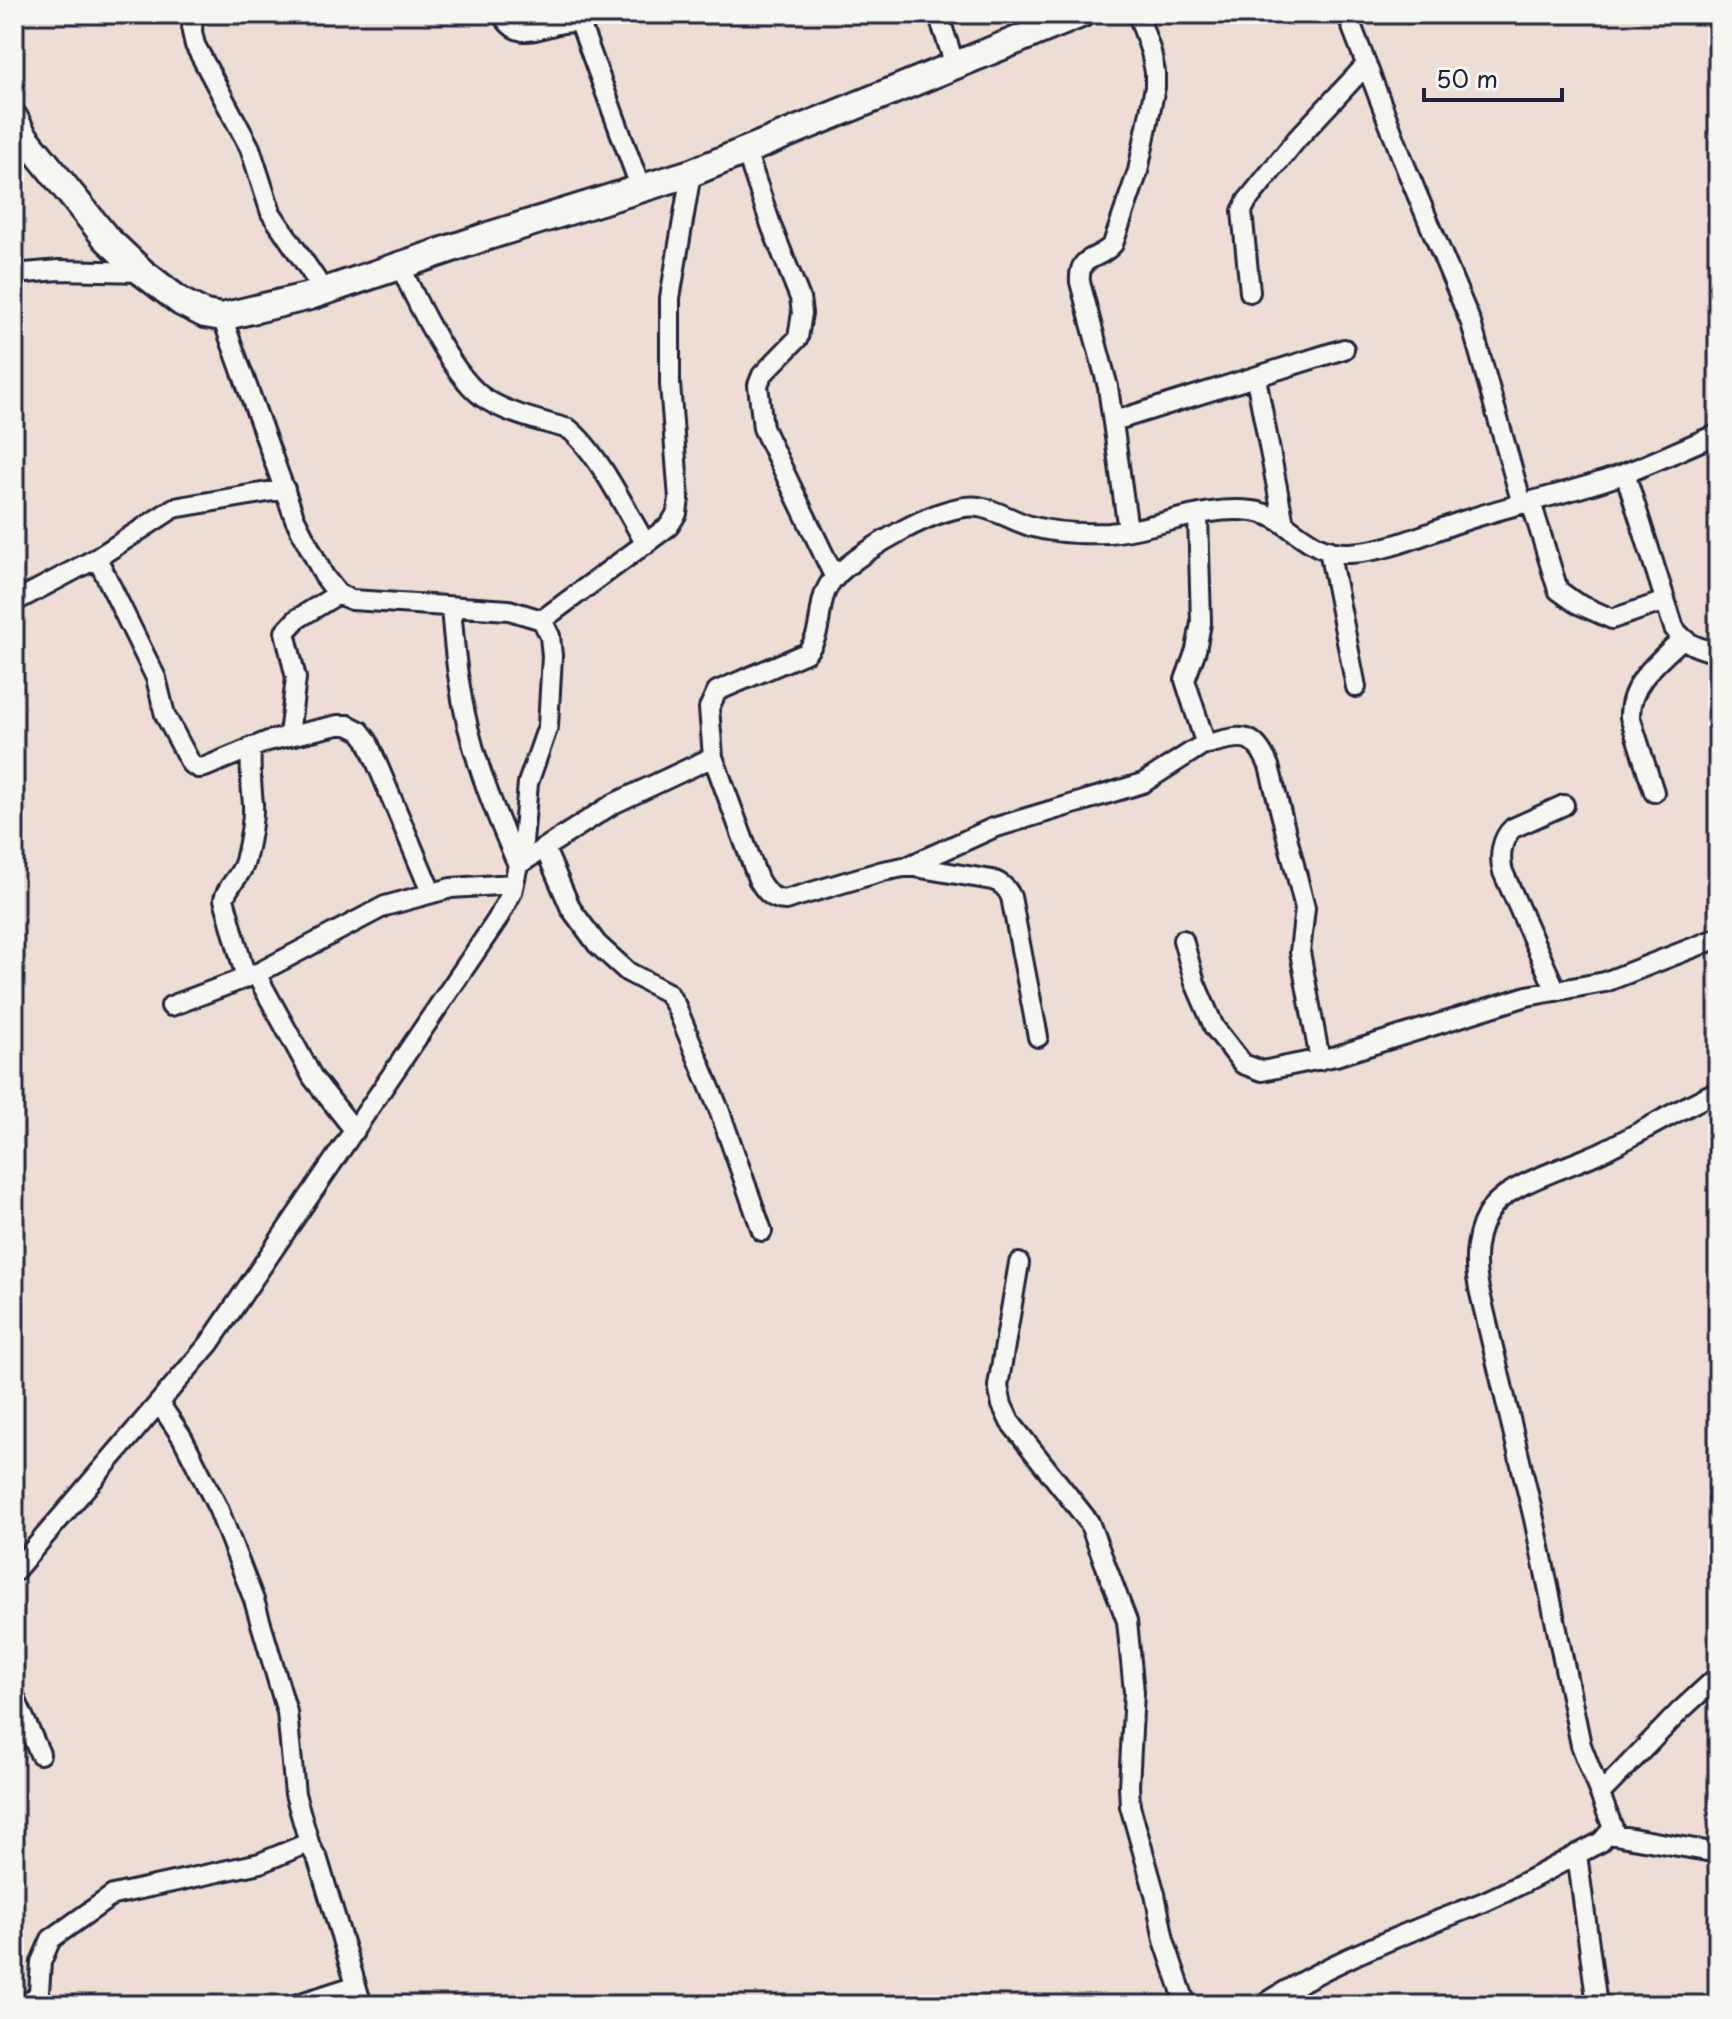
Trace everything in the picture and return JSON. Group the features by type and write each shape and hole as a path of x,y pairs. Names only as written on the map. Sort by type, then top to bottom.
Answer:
{"street":[{"path":"193,14 195,45 250,148 271,213 324,291"},
{"path":"502,14 510,26 523,33 570,21 580,23 641,189"},
{"path":"938,14 955,65"},
{"path":"14,118 23,135 106,238 142,272 181,302 205,314 222,317 324,291 691,173 1081,14"},
{"path":"1128,530 1114,421 1079,270 1084,262 1105,253 1113,244 1142,154 1151,114 1155,72 1138,14"},
{"path":"1347,14 1406,168 1471,323 1526,503 1554,582 1564,597 1612,619 1665,601"},
{"path":"1250,292 1242,211 1247,201 1297,139 1366,65"},
{"path":"746,151 800,298 802,313 798,338 762,375 758,385 763,428 835,578"},
{"path":"542,620 669,526 677,513 679,499 670,384 670,298 691,173"},
{"path":"400,265 419,308 474,390 512,413 569,429 576,434 590,451 646,544"},
{"path":"14,274 59,270 142,272"},
{"path":"14,1572 209,1344 497,920 516,874 523,842 528,783 548,726 552,656 550,636 542,620 509,610 352,600 338,594 324,576 295,519 222,317"},
{"path":"1114,421 1344,349"},
{"path":"1256,378 1284,524"},
{"path":"1320,1060 1300,952 1305,908 1269,766 1262,748 1250,739 1241,737 1202,745 1143,783 993,828 909,866 785,900 770,896 758,879 713,757 711,698 717,691 806,653 819,631 819,606 824,591 835,578 869,551 954,508 982,508 1046,530 1100,533 1198,515 1252,511 1284,524 1309,544 1345,553 1386,548 1460,522 1625,473 1718,434"},
{"path":"1625,473 1674,628 1692,646 1718,653"},
{"path":"14,602 97,558 174,508 285,489"},
{"path":"1198,515 1201,623 1196,650 1185,680 1203,733 1202,745"},
{"path":"1329,550 1356,687"},
{"path":"97,558 156,678 165,715 191,764 198,768 205,767 289,735 348,725 360,731 367,740 431,892"},
{"path":"289,735 296,678 285,632 297,619 338,594"},
{"path":"451,607 459,684 470,733 516,874"},
{"path":"1654,792 1629,707 1641,681 1682,639"},
{"path":"251,747 253,806 245,860 242,872 224,899 251,976 313,1078 355,1131"},
{"path":"171,1006 251,976 371,912 431,892 516,874 545,849 613,804 713,757"},
{"path":"1556,991 1503,872 1501,855 1508,833 1513,828 1564,805"},
{"path":"545,849 571,909 597,944 628,972 668,993 676,1006 720,1112 762,1231"},
{"path":"909,866 992,880 1000,882 1008,890 1038,1037"},
{"path":"1183,940 1214,1027 1243,1064 1251,1069 1271,1071 1320,1060 1481,1009 1605,982 1718,938"},
{"path":"1263,2005 1328,1967 1374,1945 1488,1900 1601,1842 1613,1828 1576,1726 1534,1519 1479,1289 1476,1246 1484,1221 1493,1206 1511,1191 1601,1152 1718,1091"},
{"path":"1019,1263 998,1386 1002,1405 1010,1422 1089,1522 1127,1621 1134,1692 1130,1806 1155,1894 1164,1940 1186,2005"},
{"path":"159,1403 182,1437 218,1508 254,1600 287,1712 295,1794 362,2005"},
{"path":"1600,1794 1718,1676"},
{"path":"14,1696 40,1754"},
{"path":"1609,1834 1718,1853"},
{"path":"20,2005 35,1998 39,1992 41,1962 51,1939 113,1895 260,1863 297,1847 310,1846"},
{"path":"1577,1854 1597,2005"},
{"path":"295,2005 354,1986"}]}
